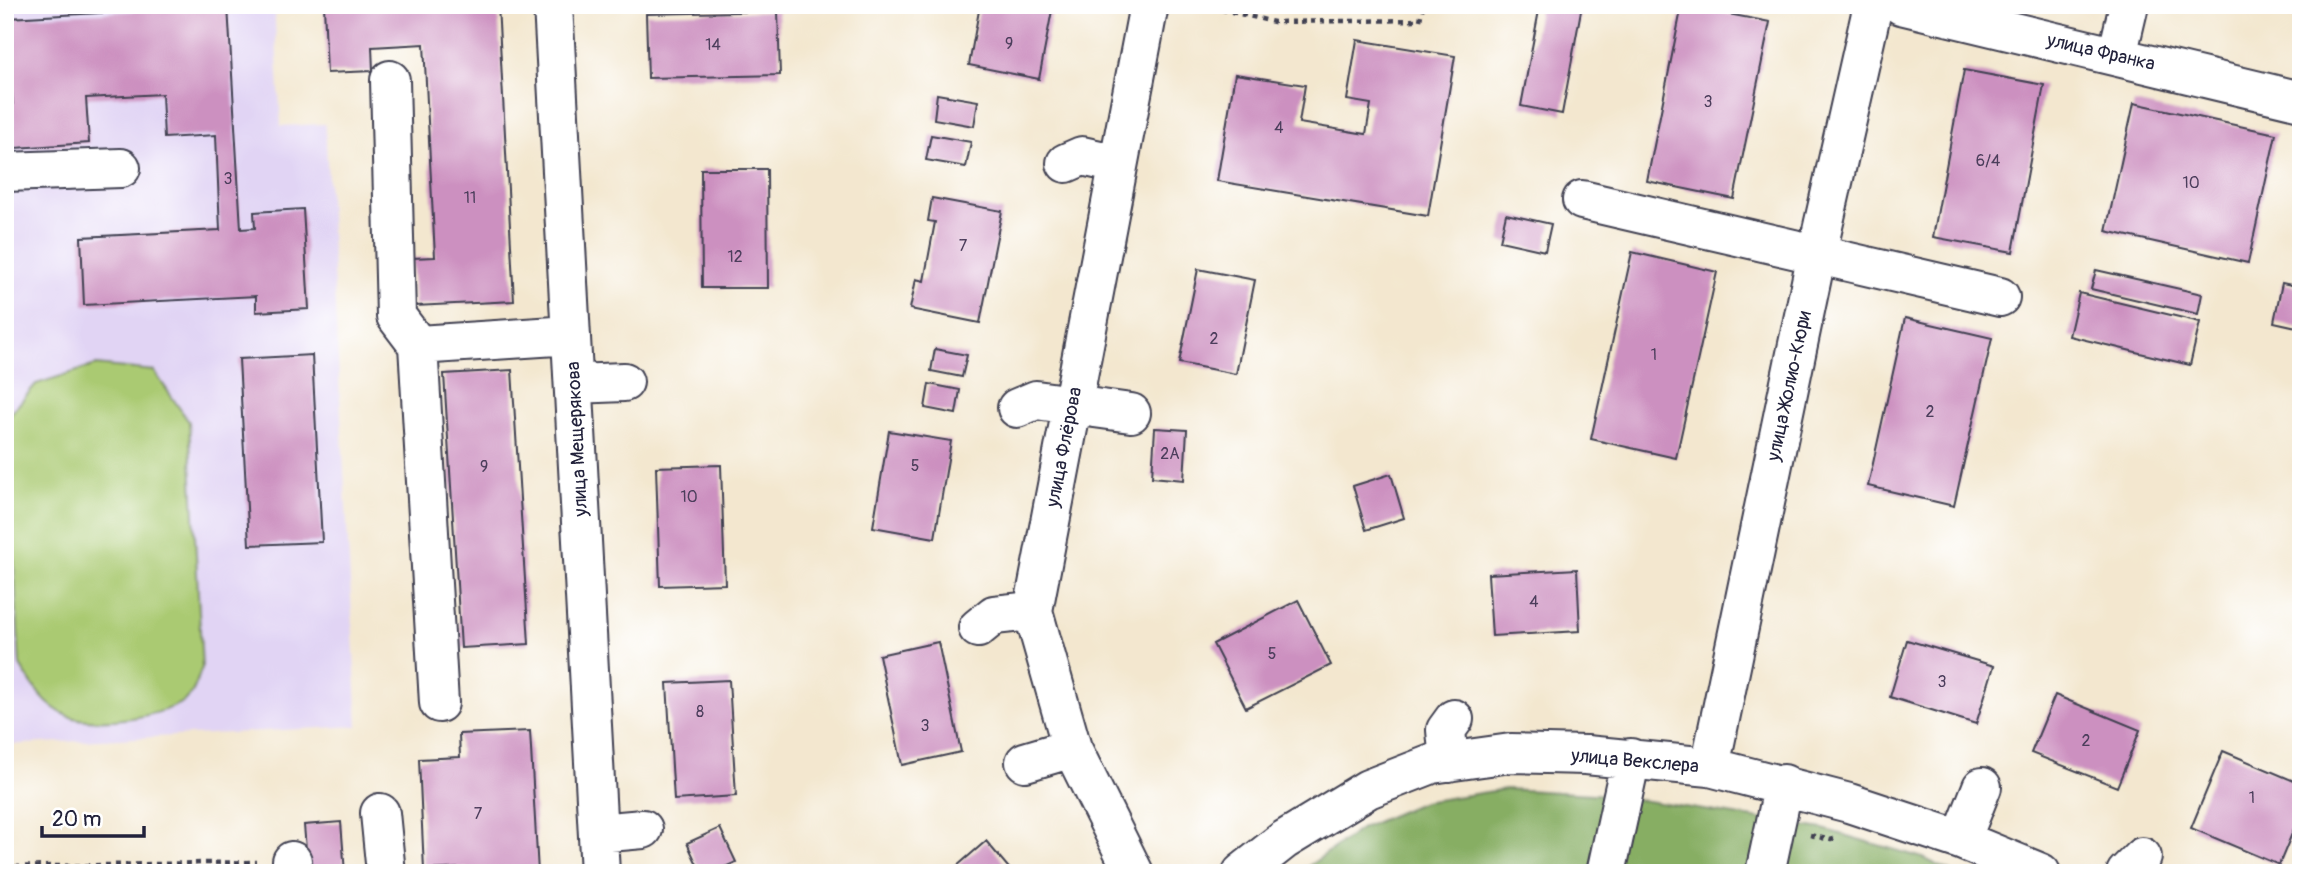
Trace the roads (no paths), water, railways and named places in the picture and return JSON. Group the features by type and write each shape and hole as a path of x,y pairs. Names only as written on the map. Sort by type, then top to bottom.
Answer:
{"street":[{"name":"улица Мещерякова","path":"553,5 600,873"},
{"name":"улица Флёрова","path":"1134,873 1072,748 1033,611 1037,398 1084,156 1149,5"},
{"name":"улица Жолио-Кюри","path":"1710,767 1817,253 1873,5"},
{"name":"улица Франка","path":"1900,5 2297,100"},
{"path":"2117,56 2129,5"},
{"path":"390,80 396,316 418,345 439,703"},
{"path":"5,172 121,168"},
{"path":"1582,200 2000,297"},
{"path":"418,345 571,335"},
{"path":"574,384 624,382"},
{"path":"1037,398 1131,413"},
{"path":"984,614 1033,611"},
{"name":"улица Векслера","path":"1242,873 1284,840 1368,789 1432,764 1446,734 1511,753 1631,758 1710,767 1849,803 1961,840 2040,873"},
{"path":"1025,762 1072,748"},
{"path":"1606,873 1631,758"},
{"path":"1765,873 1784,785"},
{"path":"1961,840 1982,787"},
{"path":"380,813 386,873"},
{"path":"598,833 643,829"}]}
